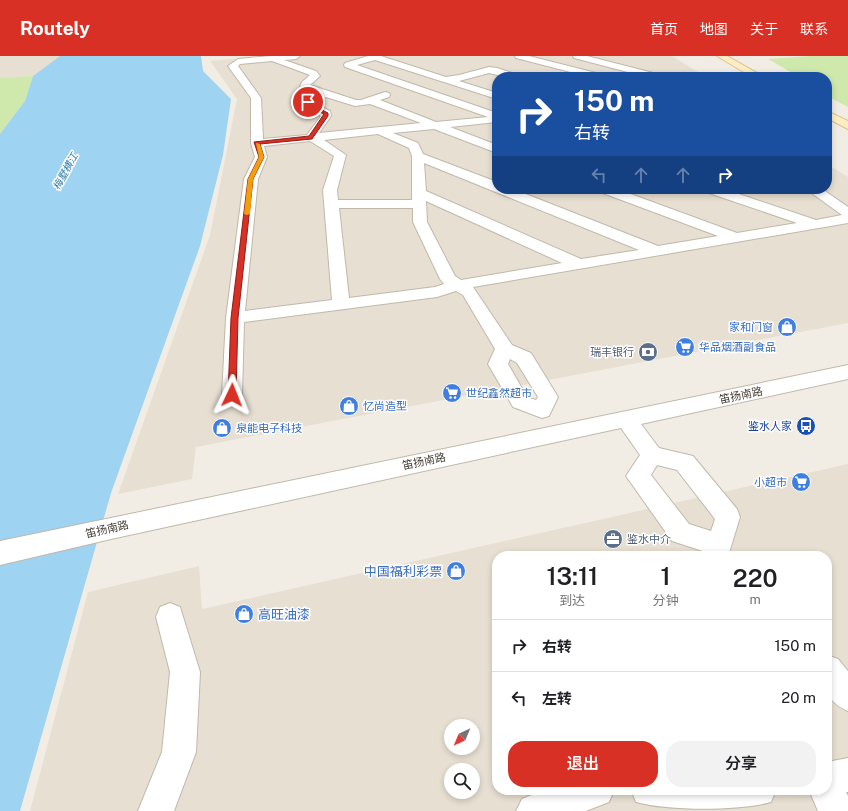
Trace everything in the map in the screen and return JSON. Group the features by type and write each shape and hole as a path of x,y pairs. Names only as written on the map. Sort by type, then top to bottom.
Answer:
{"main road":[{"path":"721,56 750,72"},
{"path":"832,117 848,126"}],"street":[{"path":"232,395 235,318 251,179 261,157 257,142 256,98 233,66 238,62 296,56"},
{"path":"519,56 581,72"},
{"path":"577,56 639,72"},
{"path":"492,94 374,57 348,65 492,116"},
{"path":"273,58 313,73 315,76 305,84 305,86 324,94 355,103 391,93 390,91 374,85 369,81 372,75 370,73"},
{"path":"652,63 654,72"},
{"path":"537,69 551,64"},
{"path":"445,79 458,80 493,70 501,72"},
{"path":"311,138 326,116 326,113 308,105 308,102 324,94"},
{"path":"370,100 492,146"},
{"path":"257,142 311,138 492,119"},
{"path":"380,131 414,146 418,156 420,222 448,279 469,292 505,349 524,358 548,397 542,410"},
{"path":"311,138 340,155 330,190 341,305"},
{"path":"418,156 492,186"},
{"path":"514,194 659,252"},
{"path":"618,194 738,239"},
{"path":"726,194 817,225"},
{"path":"820,194 848,213"},
{"path":"331,204 420,199 580,265"},
{"path":"235,318 437,292 458,285 738,239 847,220 848,218"},
{"path":"505,349 498,364 520,402 542,410 556,434"},
{"name":"笛扬南路","path":"0,553 626,418 848,372"},
{"path":"626,418 652,455 685,463 728,517 725,551 682,533 638,476 652,455"},
{"path":"156,811 179,752 185,672 170,617"},
{"path":"832,676 848,695"},
{"path":"832,778 848,775"},
{"path":"534,811 582,795"},
{"path":"697,795 716,797 728,795"},
{"path":"829,795 837,811"}],"shaded area":[{"path":"0,56 60,56 33,76 0,78"},
{"path":"266,56 672,56 698,72 492,72 492,194 832,194 832,167 848,177 848,323 196,447 192,479 118,494 210,235 237,99 210,61"},
{"path":"848,464 848,811 30,811 88,592 199,566 202,609"}],"green space":[{"path":"810,56 848,56 848,107 832,99 832,72 790,72 768,59"},
{"path":"33,76 25,101 0,134 0,78"}],"water":[{"name":"梅墅横江","path":"60,56 201,56 203,71 231,99 223,155 200,246 111,493 20,811 0,811 0,134 25,101 33,76"}],"slow traffic":[{"path":"247,214 251,179 261,157 257,144"}],"place":[{"name":"家和门窗","path":"787,327"},
{"name":"华品烟酒副食品","path":"685,347"},
{"name":"瑞丰银行","path":"648,352"},
{"name":"世纪鑫然超市","path":"452,393"},
{"name":"忆尚造型","path":"349,406"},
{"name":"鉴水人家","path":"806,426"},
{"name":"泉能电子科技","path":"222,428"},
{"name":"小超市","path":"801,482"},
{"name":"鉴水中介","path":"613,539"},
{"name":"中国福利彩票","path":"456,571"},
{"name":"高旺油漆","path":"244,614"}],"route":[{"path":"232,395 235,318 251,179 261,157 257,142 311,138 326,116 326,113 308,105 308,102"}]}
